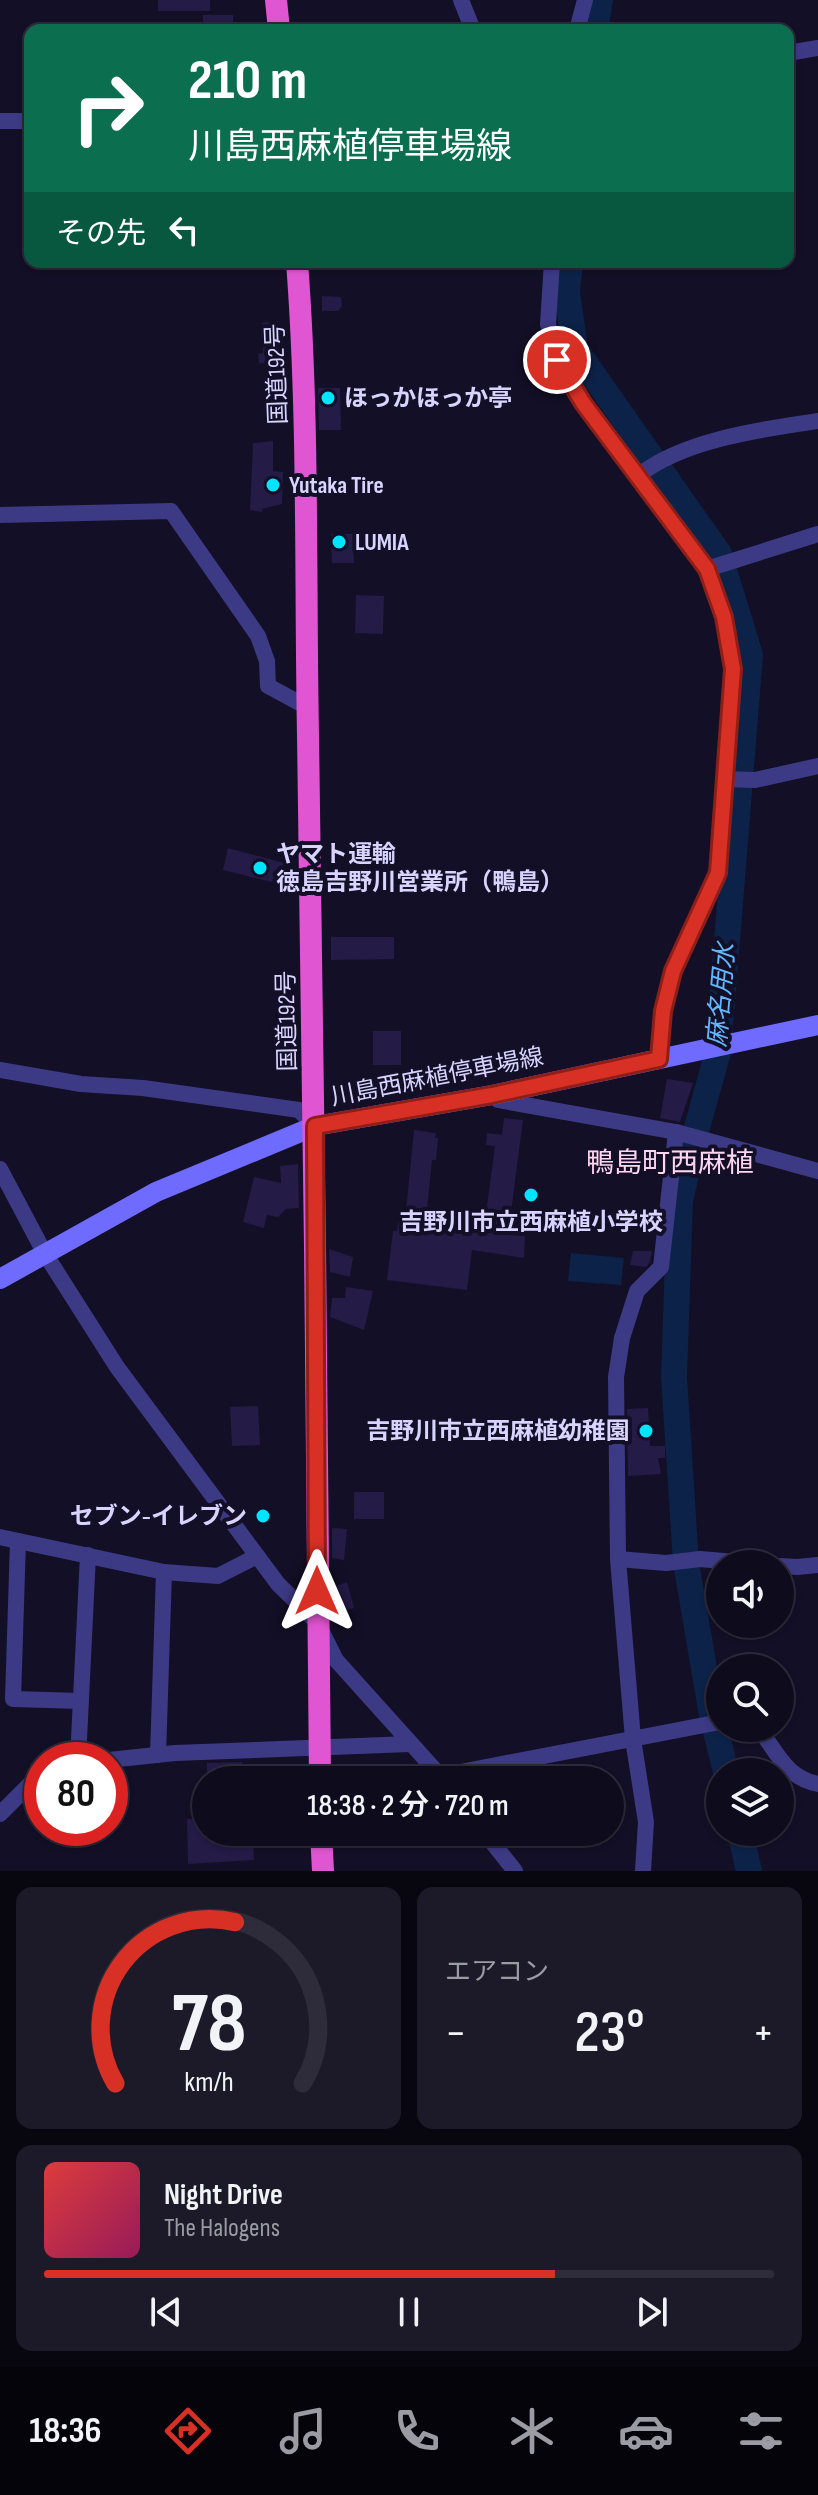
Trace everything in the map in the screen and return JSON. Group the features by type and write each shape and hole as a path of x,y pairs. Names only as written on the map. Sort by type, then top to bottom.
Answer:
{"highway":[{"path":"276,0 278,24"},
{"name":"国道192号","path":"297,268 307,526 320,1766"},
{"path":"322,1846 323,1871"}],"main road":[{"name":"川島西麻植停車場線","path":"0,1279 156,1192 315,1126 492,1095 818,1025"}],"street":[{"path":"461,0 471,24"},
{"path":"579,24 585,0"},
{"path":"794,52 818,48"},
{"path":"0,121 24,121"},
{"path":"552,268 548,324 557,360 583,403 640,474 707,569 724,617 733,669 718,873 673,971 663,1011 659,1059"},
{"path":"640,474 659,460 734,435 818,421"},
{"path":"0,515 171,511 258,636 267,661 268,686 307,707"},
{"path":"707,569 818,534"},
{"path":"724,779 755,780 818,766"},
{"path":"0,1070 81,1084 143,1088 299,1110 315,1126"},
{"path":"492,1095 498,1100 549,1111 678,1133 818,1171"},
{"path":"643,1871 646,1822 633,1739 618,1559 616,1377 622,1338 637,1291 661,1267 678,1133"},
{"path":"0,1169 44,1252 117,1367 278,1584 317,1622 336,1660 431,1766"},
{"path":"0,1537 164,1572 218,1576 257,1556"},
{"path":"18,1541 13,1699 81,1701"},
{"path":"79,1742 88,1555"},
{"path":"618,1559 666,1563 706,1560"},
{"path":"794,1567 818,1565"},
{"path":"158,1755 164,1572"},
{"path":"501,1766 706,1724"},
{"path":"769,1742 792,1774 802,1781 818,1784"},
{"path":"128,1758 410,1744"},
{"path":"0,1814 24,1790"},
{"path":"495,1846 515,1871"}],"water":[{"path":"571,1253 624,1258 621,1285 568,1281"}],"building":[{"path":"158,0 210,0 210,11 158,11"},
{"path":"203,15 233,15 233,24 203,24"},
{"path":"322,296 341,297 342,306 338,311 322,311"},
{"path":"278,321 281,364 259,363 258,354 263,353 262,323"},
{"path":"318,388 340,388 341,430 319,430"},
{"path":"273,441 273,471 283,472 282,504 262,509 262,512 250,510 253,443"},
{"path":"331,534 353,534 354,563 332,563"},
{"path":"356,595 384,596 383,634 355,633"},
{"path":"228,848 296,866 292,887 223,870"},
{"path":"331,937 394,937 394,959 331,960"},
{"path":"373,1031 401,1031 401,1065 373,1065"},
{"path":"667,1079 693,1083 680,1122 660,1118"},
{"path":"504,1118 523,1120 508,1235 525,1236 524,1258 472,1250 467,1290 387,1280 393,1231 397,1231 400,1210 406,1211 414,1130 436,1133 435,1138 438,1138 436,1160 432,1160 426,1220 484,1228 495,1146 486,1145 487,1133 502,1135"},
{"path":"298,1164 299,1208 286,1209 278,1217 267,1215 264,1228 243,1222 254,1177 281,1183 280,1166"},
{"path":"329,1249 353,1257 350,1277 330,1272"},
{"path":"633,1251 652,1251 646,1267 630,1265"},
{"path":"346,1287 373,1291 364,1330 330,1317 332,1298 345,1298"},
{"path":"258,1406 260,1445 232,1446 230,1407"},
{"path":"648,1408 650,1446 665,1446 665,1458 658,1458 661,1474 628,1476 627,1409"},
{"path":"354,1492 384,1492 384,1519 354,1519"},
{"path":"332,1528 347,1529 344,1560 332,1558"},
{"path":"347,1582 354,1608 338,1612 333,1587"},
{"path":"242,1762 242,1766 207,1766 207,1763"},
{"path":"187,1819 192,1819 192,1846 254,1846 254,1860 188,1864"}],"waterway":[{"name":"麻名用水","path":"596,24 600,0"},
{"name":"麻名用水","path":"569,268 567,292 575,349 719,554 750,655 718,1052 680,1201 674,1377 686,1563 712,1715 723,1758"},
{"name":"麻名用水","path":"743,1846 749,1871"}],"place":[{"name":"ほっかほっか亭","path":"328,398"},
{"name":"Yutaka Tire","path":"273,485"},
{"name":"LUMIA","path":"339,542"},
{"name":"ヤマト運輸 徳島吉野川営業所（鴨島）","path":"260,868"},
{"name":"吉野川市立西麻植小学校","path":"531,1195"},
{"name":"吉野川市立西麻植幼稚園","path":"646,1431"},
{"name":"セブン-イレブン","path":"263,1516"}],"district":[{"name":"鴨島町西麻植","path":"670,1163"}],"route":[{"path":"317,1591 315,1126 492,1095 659,1059 663,1011 673,971 718,873 733,669 724,617 707,569 583,403 557,360"}]}
